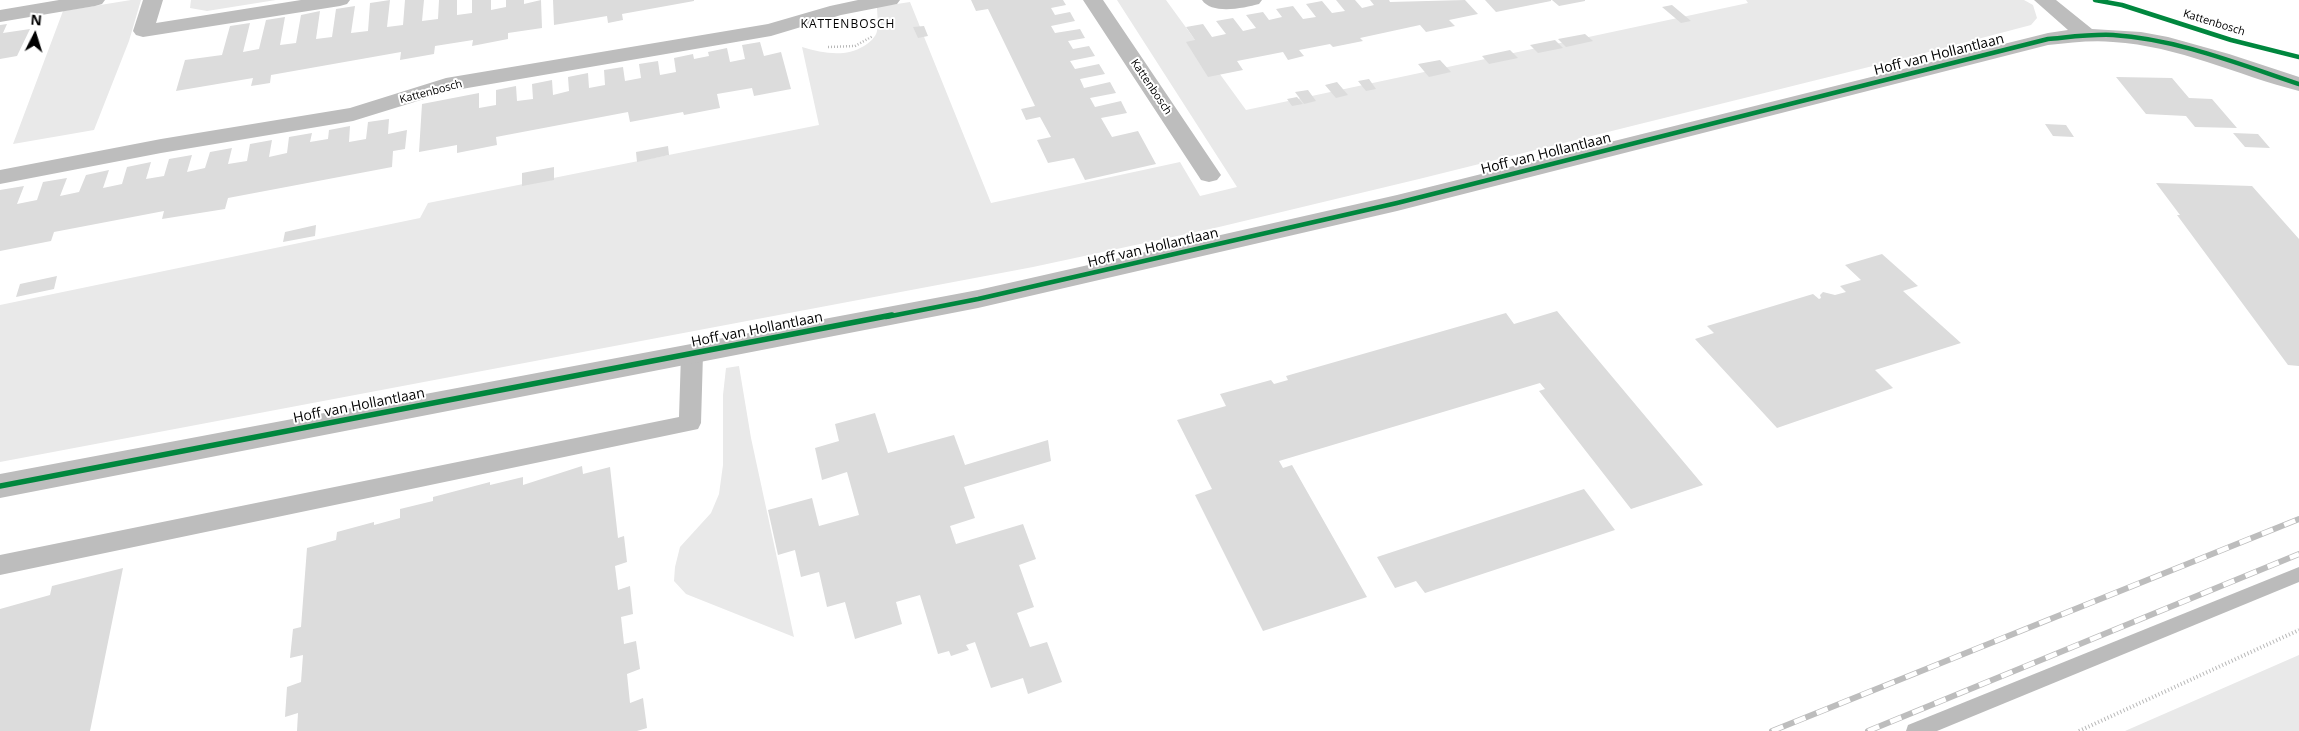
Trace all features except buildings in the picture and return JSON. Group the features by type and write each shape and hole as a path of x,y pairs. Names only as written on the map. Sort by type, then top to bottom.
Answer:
{"street":[{"path":"0,16 96,0"},
{"path":"153,0 142,31 340,0"},
{"name":"Kattenbosch","path":"0,177 161,146 353,114 446,85 771,30 837,10 890,0"},
{"name":"Kattenbosch","path":"1093,0 1209,175"},
{"path":"1212,0 1219,3 1252,0"},
{"path":"2044,0 2087,34"},
{"name":"Hoff van Hollantlaan","path":"0,486 978,299 1397,204 2048,39 2087,34 2139,38 2186,48 2299,84"}],"lane":[{"path":"0,565 690,423 692,354"}],"path":[{"path":"2079,731 2299,630"}],"shaded area":[{"path":"141,0 129,41 94,130 13,144 63,11"},
{"path":"191,0 276,0 207,11 190,8"},
{"path":"1117,0 1166,0 1246,110 1748,3 1746,0 2024,0 2033,5 2037,18 2031,25 1917,55 1219,227 1033,267 0,462 0,305 420,218 428,203 819,125 802,47 818,51 841,53 864,46 872,40 876,33 878,25 877,7 910,2 991,203 1180,162 1200,196 1237,187"},
{"path":"739,366 751,438 794,637 686,594 674,581 680,547 711,513 719,494 723,465 723,395 726,368"},
{"path":"2299,655 2299,731 2125,731"}],"waterway":[{"path":"1915,731 2299,574"}],"railway":[{"path":"1772,731 2299,519"},
{"path":"1868,731 2299,554"}],"cycle path":[{"path":"2095,0 2122,5 2231,40 2299,57"},
{"path":"0,486 978,299 1397,203 2048,39 2077,35 2113,35 2141,38 2194,50 2299,84"}],"district":[{"name":"KATTENBOSCH","path":"848,25"}]}
